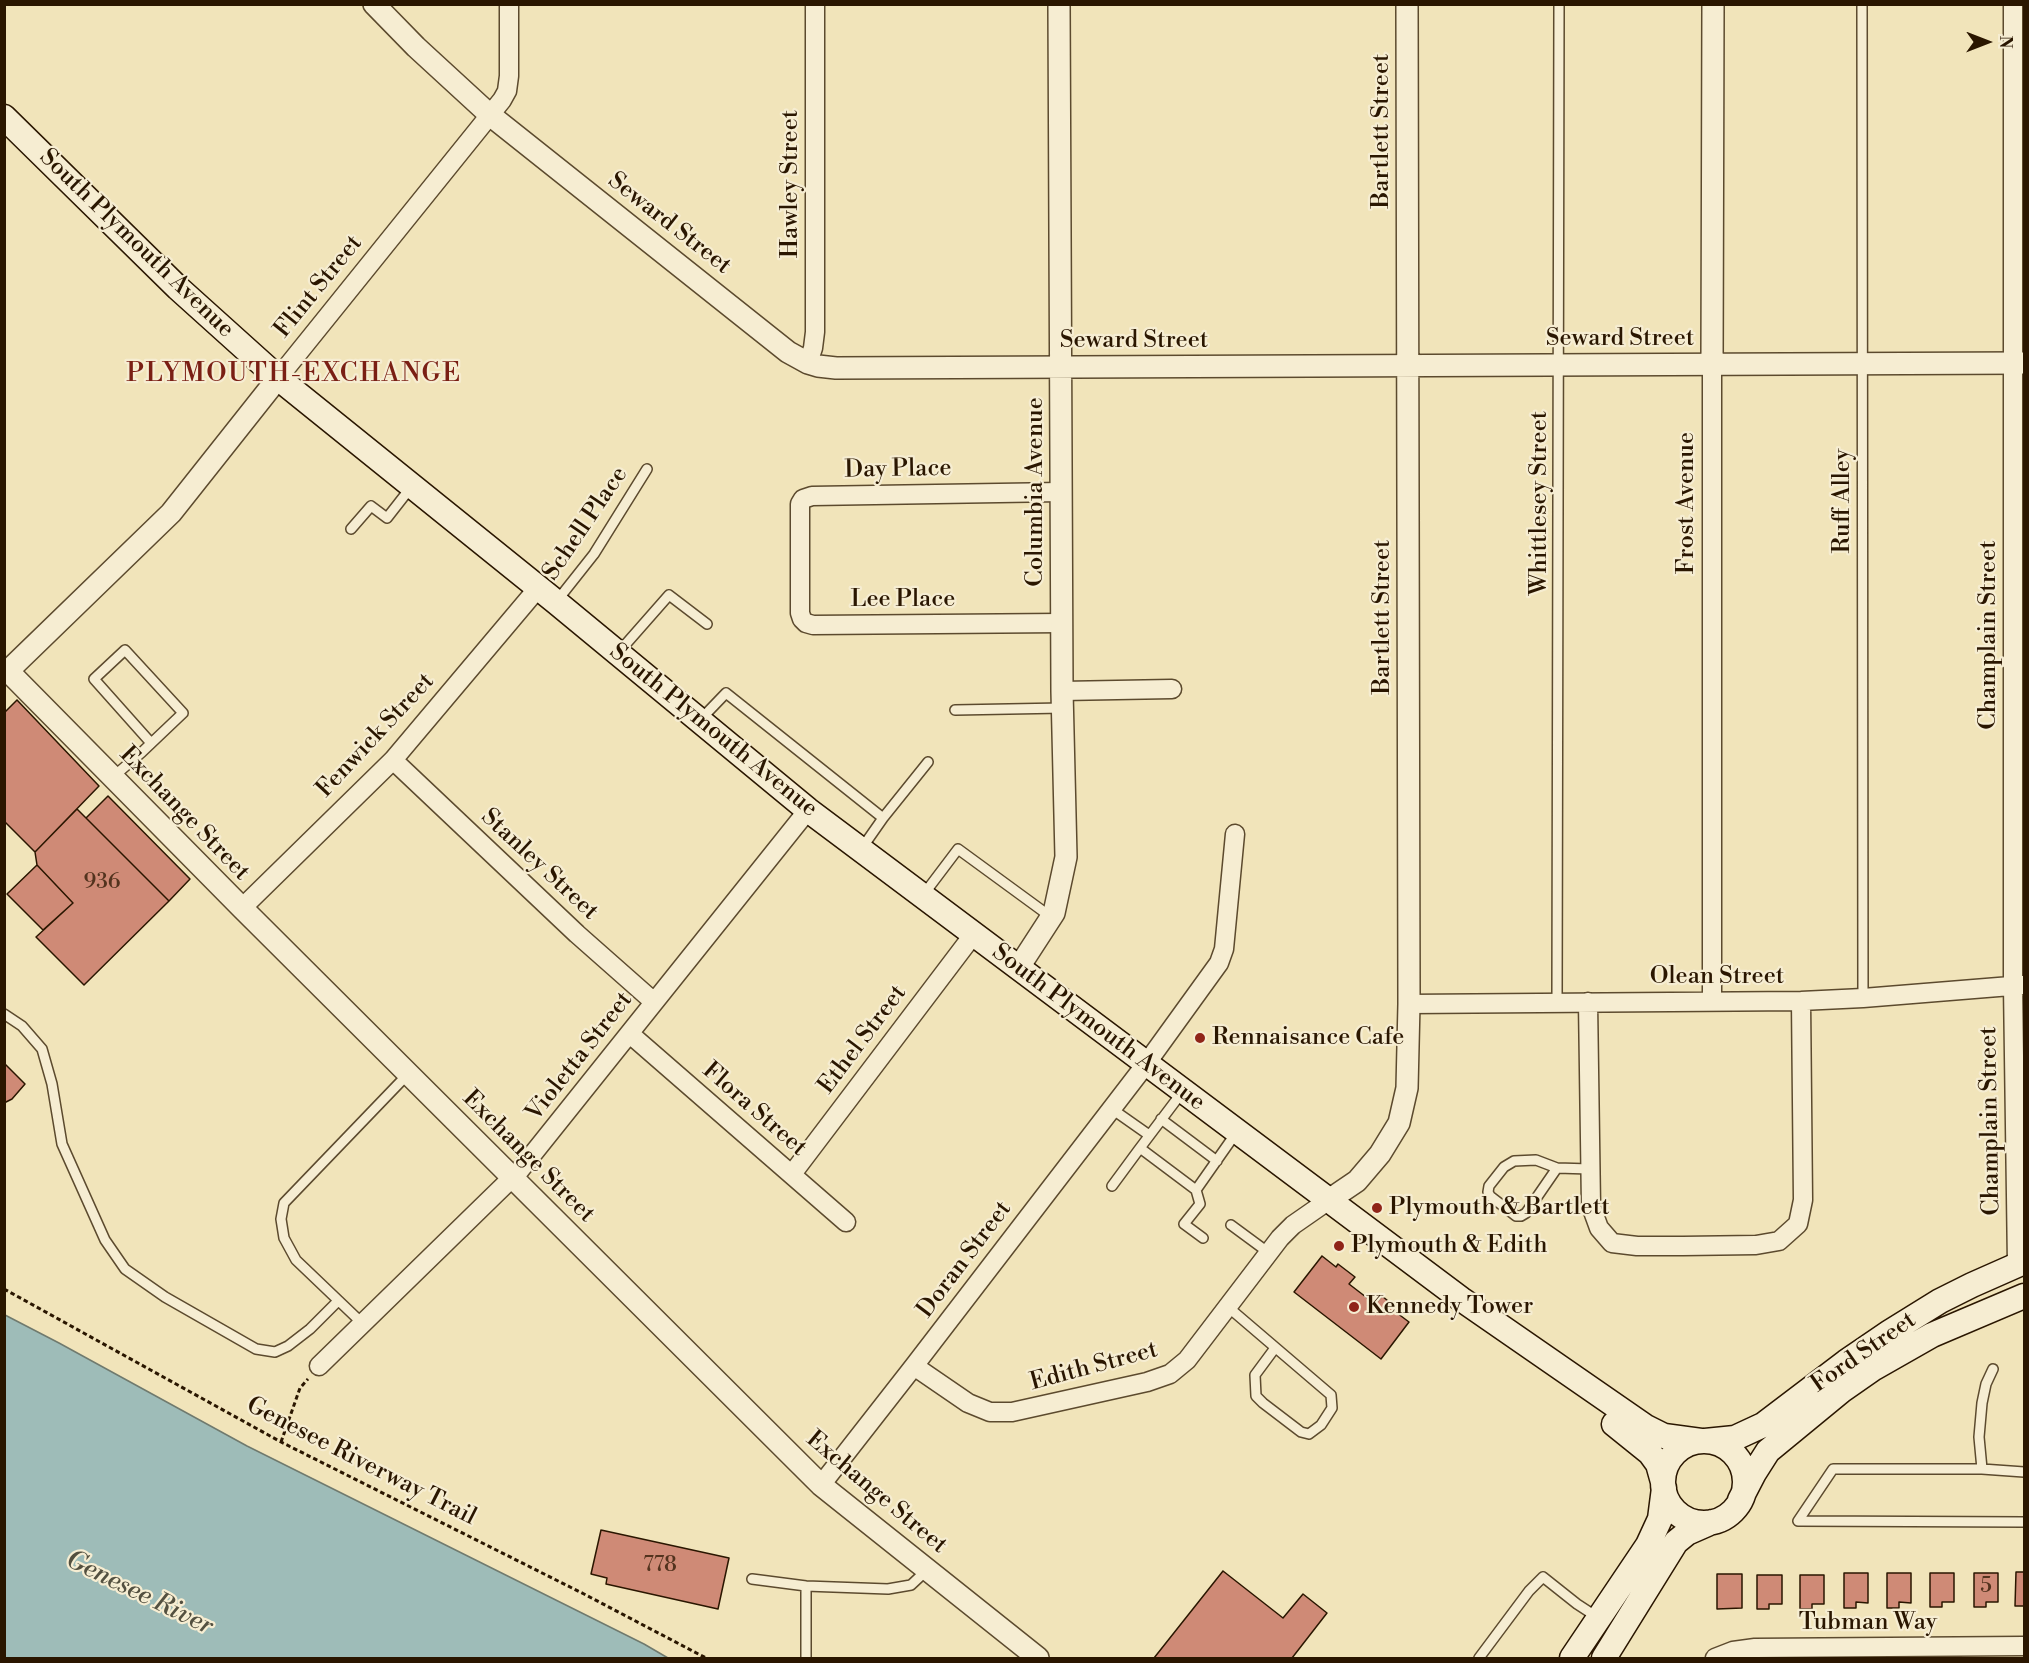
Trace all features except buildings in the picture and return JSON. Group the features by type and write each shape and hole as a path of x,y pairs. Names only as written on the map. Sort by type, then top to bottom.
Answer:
{"main road":[{"name":"South Plymouth Avenue","path":"4,117 178,288 278,378 808,810 1461,1299 1646,1427 1664,1436 1703,1442"},
{"name":"Ford Street","path":"1703,1442 1735,1438 1756,1430 1780,1414 1845,1362 1890,1332 1940,1301 2021,1264"},
{"name":"Ford Street","path":"1740,1500 1758,1465 1773,1446 1849,1385 1932,1335 2025,1296"},
{"name":"South Plymouth Avenue","path":"1461,1299 1549,1374 1645,1447 1658,1464 1664,1484"},
{"path":"1572,1659 1654,1534 1662,1511 1666,1468 1675,1454 1686,1446 1703,1442 1715,1443 1728,1449 1740,1463 1744,1486 1740,1500 1731,1513 1693,1530 1676,1542 1604,1659"},
{"path":"1664,1484 1667,1499 1680,1515 1698,1522 1714,1522"}],"street":[{"name":"Seward Street","path":"374,4 490,115 788,352 808,363 836,368 2019,363"},
{"name":"Flint Street","path":"6,671 171,513 490,115 502,99 508,84 509,4"},
{"name":"Hawley Street","path":"808,363 815,332 815,4"},
{"name":"Columbia Avenue","path":"1019,967 1054,914 1066,857 1062,700 1059,4"},
{"name":"Bartlett Street","path":"1329,1200 1357,1181 1369,1169 1390,1139 1399,1123 1407,1088 1409,1004 1407,4"},
{"name":"Frost Avenue","path":"1712,1001 1713,4"},
{"name":"Champlain Street","path":"2013,4 2019,363 2021,1264"},
{"name":"Day Place","path":"800,564 800,504 803,499 812,496 1061,492"},
{"name":"Lee Place","path":"800,564 800,613 806,623 1062,624"},
{"name":"Fenwick Street","path":"242,908 393,760 547,595"},
{"name":"Exchange Street","path":"6,671 820,1485 1038,1659"},
{"path":"1062,700 1172,689"},
{"name":"Stanley Street","path":"393,760 577,934 654,1002"},
{"name":"Violetta Street","path":"319,1366 528,1161 808,810"},
{"name":"Doran Street","path":"820,1485 1146,1064 1222,956 1235,834"},
{"name":"Ethel Street","path":"792,1174 973,935"},
{"name":"Olean Street","path":"1409,1004 1801,1000 1863,998 2019,986"},
{"path":"1588,1002 1590,1206 1599,1228 1612,1243 1637,1246 1746,1246 1779,1241 1798,1224 1803,1200 1801,1000"},
{"name":"Flora Street","path":"630,1034 846,1222"},
{"name":"Edith Street","path":"914,1366 968,1403 990,1412 1012,1412 1147,1382 1170,1374 1187,1360 1293,1225 1329,1200"},
{"name":"Tubman Way","path":"1715,1659 1733,1651 1755,1648 2025,1646"}],"lane":[{"name":"Whittlesey Street","path":"1557,1002 1559,4"},
{"name":"Ruff Alley","path":"1862,4 1863,998"},
{"name":"Schell Place","path":"547,595 594,554 647,469"},
{"path":"351,529 371,506 387,518 412,486"},
{"path":"618,653 669,594 707,624"},
{"path":"113,777 151,743 183,713 124,650 94,679 151,743"},
{"path":"700,721 726,693 883,818"},
{"path":"955,710 1062,700"},
{"path":"860,850 928,762"},
{"path":"922,897 958,849 1051,917"},
{"path":"4,1014 22,1026 42,1049 52,1084 62,1144 105,1240 124,1269 165,1297 256,1349 275,1352 288,1346 310,1329 338,1301"},
{"path":"363,1324 296,1260 284,1238 281,1219 284,1203 408,1074"},
{"path":"1112,1186 1182,1091"},
{"path":"1112,1108 1149,1135"},
{"path":"1161,1119 1189,1144 1217,1161"},
{"path":"1196,1190 1237,1131"},
{"path":"1140,1148 1171,1167 1196,1190 1200,1204 1184,1224 1203,1238"},
{"path":"1557,1168 1526,1213 1521,1216 1516,1216 1488,1192 1492,1181 1504,1167 1514,1161 1536,1160 1557,1168 1590,1169"},
{"path":"1231,1225 1269,1253"},
{"path":"1228,1307 1331,1395 1332,1408 1321,1425 1309,1434 1301,1432 1256,1396 1256,1375 1275,1348"},
{"path":"1982,1469 1979,1437 1982,1402 1986,1384 1993,1369"},
{"path":"2025,1472 1982,1469 1833,1469 1798,1521 2025,1522"},
{"path":"752,1579 806,1586 896,1589 910,1585 927,1570"},
{"path":"1479,1659 1529,1591 1543,1577 1600,1619"},
{"path":"806,1586 806,1659"}],"path":[{"name":"Genesee Riverway Trail","path":"4,1289 281,1442 584,1594 706,1659"},
{"path":"281,1442 300,1388 319,1366"}],"water":[{"name":"Genesee River","path":"5,1315 247,1446 668,1658 5,1658"}],"place":[{"name":"Rennaisance Cafe","path":"1200,1038"},
{"name":"Plymouth & Bartlett","path":"1377,1208"},
{"name":"Plymouth & Edith","path":"1339,1246"},
{"name":"Kennedy Tower","path":"1354,1307"}],"district":[{"name":"PLYMOUTH-EXCHANGE","path":"294,375"}]}
